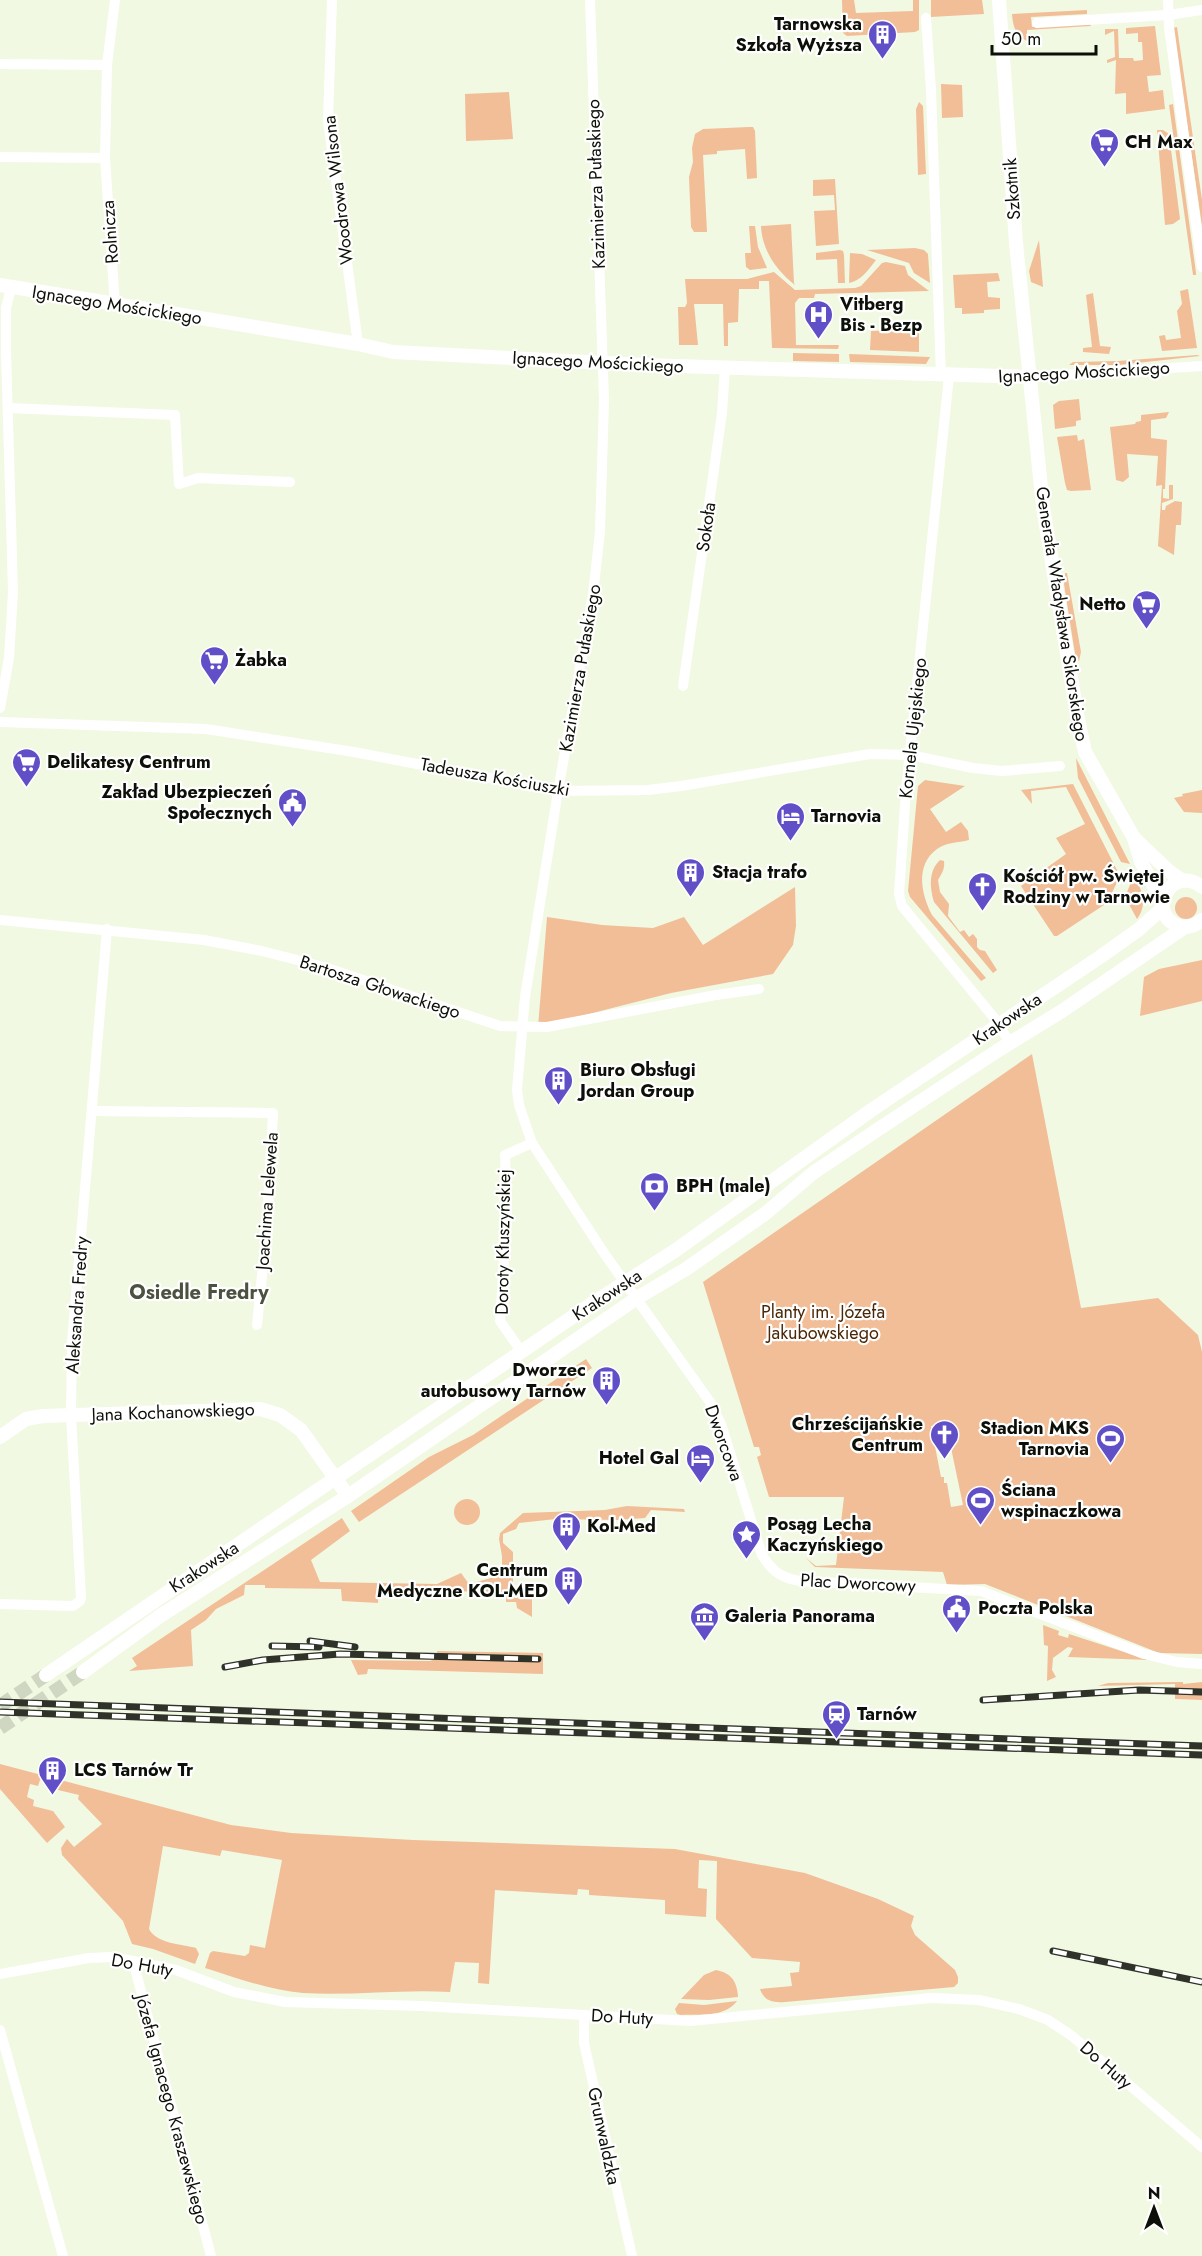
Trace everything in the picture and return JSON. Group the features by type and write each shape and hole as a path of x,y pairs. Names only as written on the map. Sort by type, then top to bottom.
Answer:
{"street":[{"name":"Rolnicza","path":"115,0 107,65 105,158 115,306"},
{"name":"Woodrowa Wilsona","path":"332,0 328,121 357,344"},
{"name":"Kazimierza Pułaskiego","path":"590,0 604,400 597,562 521,1027 517,1090 523,1122 532,1143 637,1298"},
{"name":"Szkotnik","path":"999,0 1016,243 1030,377"},
{"path":"1168,0 1168,15 1202,267"},
{"path":"1037,23 1168,15 1202,10"},
{"name":"Kornela Ujejskiego","path":"926,18 945,376 900,855 899,894 902,906 998,1023 1010,1043"},
{"path":"0,64 107,65"},
{"path":"0,158 105,158"},
{"path":"0,708 9,658 13,592 5,513 8,408 5,286"},
{"name":"Ignacego Mościckiego","path":"5,286 115,306 357,344 393,352 602,363 787,368 945,376 1030,377 1202,366"},
{"name":"Sokoła","path":"683,686 722,413 725,368"},
{"name":"Generała Władysława Sikorskiego","path":"1030,377 1043,507 1085,752 1134,838 1141,862 1163,905"},
{"path":"8,408 175,415 179,483 198,478 290,482"},
{"name":"Tadeusza Kościuszki","path":"0,722 206,729 354,752 558,791 648,790 726,780 870,754 910,755 974,768 1002,771 1060,766"},
{"name":"Generała Władysława Sikorskiego","path":"1134,838 1170,872 1196,883"},
{"name":"Krakowska","path":"46,1675 521,1351 676,1250 873,1108 1109,951 1138,930 1163,905 1169,887 1196,883"},
{"path":"1163,905 1171,921 1192,928"},
{"name":"Bartosza Głowackiego","path":"0,920 204,940 262,951 324,967 500,1026 557,1025 759,989"},
{"name":"Krakowska","path":"83,1672 160,1616 348,1496 637,1298 686,1269 766,1213 813,1173 1202,920"},
{"name":"Aleksandra Fredry","path":"0,1604 73,1606 80,1601 71,1415 72,1342 107,929"},
{"name":"Joachima Lelewela","path":"93,1111 273,1113 267,1225 257,1325"},
{"name":"Doroty Kłuszyńskiej","path":"521,1351 500,1321 507,1214 505,1155 532,1143"},
{"name":"Dworcowa","path":"637,1298 704,1391 716,1414 729,1448 755,1537"},
{"name":"Jana Kochanowskiego","path":"0,1437 26,1419 248,1408 270,1411 292,1421 301,1430 348,1496"},
{"name":"Plac Dworcowy","path":"755,1537 762,1555 771,1568 788,1579 948,1589 989,1594 1144,1654 1177,1662 1202,1664"},
{"name":"Do Huty","path":"0,1974 89,1958 113,1956 176,1970 234,1992 285,2002 422,2006 690,2021 931,1998 979,2000 1019,2009 1048,2020 1072,2036 1202,2147"},
{"name":"Józefa Ignacego Kraszewskiego","path":"133,1961 211,2256"},
{"name":"Grunwaldzka","path":"584,2015 584,2043 632,2256"},
{"path":"0,2030 63,2256"}],"green space":[{"path":"842,0 854,0 856,13 913,11 913,0 919,0 919,30 847,36 843,33"},
{"path":"931,0 982,0 984,14 931,17"},
{"path":"1087,10 1087,14 1031,17 1032,27 1090,24 1091,26 1027,30 1027,41 1017,33 1012,14"},
{"path":"1155,26 1161,75 1147,76 1149,92 1163,90 1165,109 1126,114 1126,93 1115,94 1116,60 1107,63 1107,60 1115,57 1114,31 1105,35 1105,29 1118,29 1119,58 1133,58 1134,61 1143,60 1142,42 1138,42 1138,33 1126,34 1126,28"},
{"path":"1177,27 1202,200 1202,226 1173,28"},
{"path":"941,84 962,85 963,117 942,118"},
{"path":"509,92 513,139 466,141 465,94"},
{"path":"919,102 923,106 926,174 918,175 916,109"},
{"path":"1173,104 1196,275 1193,275 1169,105"},
{"path":"753,127 757,178 747,179 745,149 717,151 717,154 703,155 707,232 694,232 691,227 689,177 693,162 692,148 695,134 703,129"},
{"path":"1157,130 1163,130 1169,134 1180,219 1173,224 1165,225"},
{"path":"835,179 839,244 816,246 814,211 835,210 834,195 813,196 813,180"},
{"path":"791,224 795,285 771,259 764,243 761,226"},
{"path":"749,226 755,226 758,247 767,268 750,270 746,267 745,253 751,253"},
{"path":"1039,240 1043,287 1031,282 1029,271"},
{"path":"915,248 924,250 928,254 930,283 914,273 909,263 867,250"},
{"path":"840,250 844,255 845,283 838,283 837,259 816,260 816,253"},
{"path":"850,253 862,254 876,260 861,277 849,283"},
{"path":"882,263 905,266 908,275 929,291 815,294 814,298 799,298 795,303 796,345 839,345 838,349 772,348 769,281 759,281 759,289 739,289 738,322 728,323 728,346 724,346 723,304 694,304 698,345 679,345 678,307 685,307 687,303 685,279 747,279 774,272 795,290 855,288 861,286"},
{"path":"998,273 1000,281 987,282 988,297 1000,298 1000,309 984,310 984,313 962,314 962,308 955,308 953,275"},
{"path":"1188,289 1197,348 1162,351 1159,336 1165,335 1166,340 1181,338 1177,311 1182,304 1180,291"},
{"path":"1093,293 1100,346 1111,347 1109,354 1083,352 1083,348 1092,347 1086,295"},
{"path":"919,329 919,352 870,350 871,331"},
{"path":"793,353 839,354 839,362 793,361"},
{"path":"849,354 930,357 926,364 850,362"},
{"path":"1200,356 1119,365 1069,365 1073,362"},
{"path":"1079,399 1081,420 1076,421 1076,426 1055,429 1053,405 1059,401"},
{"path":"1169,412 1166,418 1151,420 1151,438 1167,440 1163,498 1169,499 1169,485 1173,485 1173,499 1162,503 1162,510 1175,501 1182,502 1181,525 1176,525 1174,555 1158,546 1162,485 1156,486 1158,456 1127,454 1129,477 1123,482 1116,480 1110,427 1135,424 1141,421 1141,415"},
{"path":"1077,435 1078,441 1084,439 1091,490 1067,490 1065,483 1057,437"},
{"path":"1065,573 1067,573 1081,652 1079,661 1074,648 1064,584"},
{"path":"1076,758 1130,864 1121,862 1078,778"},
{"path":"925,780 965,786 930,809 946,832 961,822 968,831 969,840 937,849 925,863 922,880 925,898 932,915 986,978 981,981 910,897 908,891 918,786"},
{"path":"1073,784 1120,876 1107,903 1054,936 1021,886 1066,854 1056,838 1085,824 1066,787 1031,791 1032,804 1021,790"},
{"path":"1202,790 1202,813 1184,812 1174,798 1183,796 1182,794"},
{"path":"940,860 944,861 944,866 938,880 940,892 949,904 948,916 960,932 964,930 969,937 973,934 977,939 977,947 985,951 997,970 993,973 934,902 932,874"},
{"path":"1134,875 1143,903 1137,919 1125,897"},
{"path":"795,887 796,926 793,945 773,974 671,993 538,1027 547,917 602,925 653,928 684,917 703,945"},
{"path":"1186,897 1194,900 1197,908 1194,916 1186,919 1178,916 1175,908 1178,900"},
{"path":"1202,960 1202,1001 1140,1016 1144,977 1159,969"},
{"name":"Planty im. Józefa Jakubowskiego","path":"1032,1054 1081,1308 1158,1298 1198,1335 1202,1352 1202,1654 1159,1653 985,1584 947,1585 943,1572 815,1567 806,1558 816,1566 836,1565 844,1497 769,1497 757,1457 761,1455 759,1447 754,1447 703,1282","holes":["946,1424 963,1505 951,1507 947,1483 944,1483 944,1477 941,1477 931,1426"]},
{"path":"586,1359 592,1368 359,1522 351,1511 429,1457 473,1435"},
{"path":"467,1499 476,1503 480,1512 476,1521 467,1525 458,1521 454,1512 458,1503"},
{"path":"627,1506 684,1509 685,1512 651,1510 645,1518 556,1519 519,1523 516,1529 503,1534 503,1543 513,1552 513,1592 532,1594 532,1617 517,1608 516,1602 506,1602 506,1593 379,1588 378,1603 342,1601 341,1589 265,1588 265,1585 245,1585 244,1595 216,1609 206,1620 191,1630 193,1666 129,1671 137,1666 132,1658 342,1518 350,1531 311,1560 320,1582 437,1584 461,1573 469,1584 491,1578 502,1572 500,1533 523,1513 605,1510"},
{"path":"1043,1625 1059,1631 1058,1635 1068,1638 1069,1634 1149,1660 1068,1657 1073,1648 1068,1647 1053,1658 1052,1670 1056,1677 1047,1681 1048,1646 1044,1645"},
{"path":"437,1651 543,1653 543,1674 368,1669 367,1674 358,1675 351,1660 430,1661 438,1658"},
{"path":"1183,1682 1183,1684 1202,1682 1202,1700 1175,1699 1175,1684 1098,1686 1108,1683"},
{"path":"0,1764 231,1825 291,1833 413,1840 675,1849 805,1873 878,1899 914,1916 911,1926 915,1935 955,1970 958,1983 954,1987 785,2002 770,2000 760,1989 792,1986 790,1973 799,1972 800,1962 752,1958 716,1919 717,1861 699,1860 698,1888 707,1889 706,1917 665,1914 665,1900 589,1895 589,1890 578,1889 577,1895 495,1890 489,1984 478,1983 479,1963 455,1962 450,1992 321,1994 278,1989 205,1968 210,1953 213,1951 245,1956 249,1953 250,1945 265,1948 282,1860 222,1850 220,1856 163,1846 149,1929 164,1941 196,1948 199,1954 195,1964 132,1944 123,1921 62,1855 61,1848 67,1839 74,1847 102,1824 78,1799 79,1795 58,1790 59,1785 40,1780 38,1786 30,1784 27,1797 34,1800 33,1806 53,1811 65,1827 47,1843 0,1789"},
{"path":"716,1970 726,1973 733,1979 738,1997 709,2000 681,1999 704,1975"},
{"path":"737,2001 719,2013 681,2015 677,2014 675,2009 679,2003 704,2005"}],"tunnel":[{"path":"0,1728 83,1672"},
{"path":"0,1706 46,1675"}],"railway":[{"path":"310,1641 355,1647"},
{"path":"272,1646 319,1647"},
{"path":"225,1667 263,1660 340,1654 538,1659"},
{"path":"983,1700 1139,1690 1202,1692"},
{"path":"0,1702 1202,1746"},
{"path":"0,1712 1202,1755"},
{"path":"1053,1951 1202,1982"}],"place":[{"name":"Tarnowska Szkoła Wyższa","path":"883,60"},
{"name":"CH Max","path":"1104,168"},
{"name":"Vitberg Bis - Bezp","path":"819,340"},
{"name":"Netto","path":"1147,630"},
{"name":"Żabka","path":"214,686"},
{"name":"Delikatesy Centrum","path":"26,788"},
{"name":"Zakład Ubezpieczeń Społecznych","path":"293,828"},
{"name":"Tarnovia","path":"790,842"},
{"name":"Stacja trafo","path":"691,898"},
{"name":"Kościół pw. Świętej Rodziny w Tarnowie","path":"982,912"},
{"name":"Biuro Obsługi Jordan Group","path":"559,1106"},
{"name":"BPH (male)","path":"655,1212"},
{"name":"Dworzec autobusowy Tarnów","path":"607,1406"},
{"name":"Chrześcijańskie Centrum","path":"944,1460"},
{"name":"Stadion MKS Tarnovia","path":"1110,1464"},
{"name":"Hotel Gal","path":"700,1484"},
{"name":"Ściana wspinaczkowa","path":"980,1526"},
{"name":"Kol-Med","path":"566,1552"},
{"name":"Posąg Lecha Kaczyńskiego","path":"746,1560"},
{"name":"Centrum Medyczne KOL-MED","path":"569,1606"},
{"name":"Poczta Polska","path":"957,1634"},
{"name":"Galeria Panorama","path":"704,1642"},
{"name":"Tarnów","path":"836,1740"},
{"name":"LCS Tarnów Tr","path":"53,1796"}],"district":[{"name":"Osiedle Fredry","path":"199,1292"}]}
